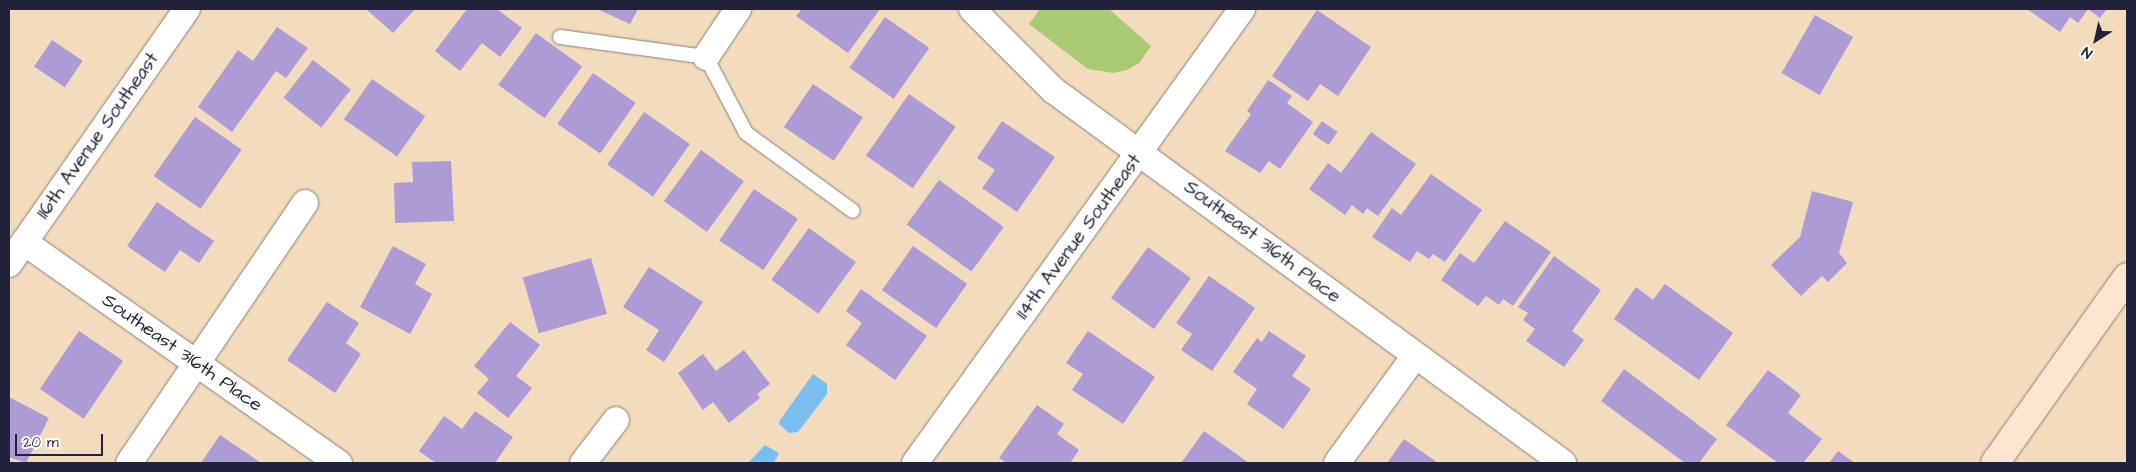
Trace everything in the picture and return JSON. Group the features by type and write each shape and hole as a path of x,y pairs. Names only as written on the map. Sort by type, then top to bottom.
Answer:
{"street":[{"name":"116th Avenue Southeast","path":"9,264 187,9"},
{"path":"706,57 738,9"},
{"name":"Southeast 316th Place","path":"972,9 1053,90 1141,152 1414,357 1563,463"},
{"name":"114th Avenue Southeast","path":"915,463 1141,152 1242,9"},
{"path":"129,463 305,203"},
{"name":"Southeast 316th Place","path":"24,242 339,463"},
{"path":"1996,463 2127,277"},
{"path":"1337,463 1414,357"},
{"path":"583,463 616,420"}],"lane":[{"path":"560,37 706,57 746,133 853,211"}],"green space":[{"path":"1040,9 1109,9 1151,46 1139,63 1127,70 1113,73 1088,69 1029,24"}],"water":[{"path":"813,374 827,384 827,394 798,432 789,433 779,424 780,420"},
{"path":"765,445 779,453 774,463 748,463"}],"building":[{"path":"366,9 415,9 393,33"},
{"path":"467,9 497,9 522,28 500,57 482,43 460,71 435,51"},
{"path":"597,9 638,9 630,24"},
{"path":"802,9 880,9 848,53 796,16"},
{"path":"2027,9 2088,9 2078,23 2070,17 2060,32"},
{"path":"2088,9 2107,9 2100,18"},
{"path":"1317,10 1371,47 1338,96 1320,84 1308,101 1272,76"},
{"path":"1815,15 1853,37 1820,95 1782,73"},
{"path":"885,17 929,48 894,99 849,68"},
{"path":"277,27 308,48 286,78 276,71 232,132 198,107 238,50 253,61"},
{"path":"536,33 582,67 544,118 498,85"},
{"path":"52,40 83,61 65,87 34,67"},
{"path":"313,60 351,90 321,127 283,98"},
{"path":"593,73 636,103 600,154 557,124"},
{"path":"372,79 425,116 397,156 344,119"},
{"path":"1268,80 1292,96 1287,103 1313,122 1280,169 1269,161 1260,173 1225,151 1251,114 1247,111"},
{"path":"813,84 863,118 834,161 784,127"},
{"path":"909,94 956,127 913,188 866,155"},
{"path":"644,112 690,144 653,197 607,164"},
{"path":"195,117 242,150 200,209 154,176"},
{"path":"1002,121 1055,157 1017,212 982,188 995,170 977,158"},
{"path":"1322,121 1338,132 1328,145 1313,134"},
{"path":"1371,132 1416,164 1378,216 1367,208 1363,214 1352,205 1345,215 1309,189 1328,163 1341,173"},
{"path":"701,150 744,181 707,232 664,201"},
{"path":"451,161 454,221 395,223 394,183 413,182 412,162"},
{"path":"1431,174 1482,210 1445,262 1433,254 1429,259 1417,251 1410,262 1372,237 1392,208 1401,215"},
{"path":"939,180 1004,227 971,272 907,224"},
{"path":"754,189 798,219 763,270 719,240"},
{"path":"1812,191 1853,202 1839,253 1847,263 1828,282 1822,276 1801,296 1771,265 1800,237"},
{"path":"157,202 214,241 199,263 180,250 165,272 127,246"},
{"path":"1505,221 1551,252 1513,306 1503,299 1499,305 1486,296 1478,306 1441,280 1460,253 1474,263"},
{"path":"809,228 856,262 818,314 771,280"},
{"path":"393,246 426,264 415,284 432,294 410,334 360,307"},
{"path":"913,246 967,284 936,328 882,290"},
{"path":"1148,247 1191,278 1154,329 1111,298"},
{"path":"1554,256 1601,290 1572,331 1584,340 1564,367 1526,341 1535,329 1523,320 1528,313 1518,307"},
{"path":"591,258 607,314 539,333 523,278"},
{"path":"649,267 703,302 664,362 646,350 659,330 623,307"},
{"path":"1209,276 1255,308 1212,371 1181,350 1192,334 1176,323"},
{"path":"1665,284 1733,333 1699,380 1614,319 1636,287 1653,300"},
{"path":"861,289 927,336 895,380 846,345 862,323 846,311"},
{"path":"327,302 359,323 346,343 361,354 335,393 287,360"},
{"path":"510,322 540,345 516,376 532,388 508,418 477,393 489,379 474,366"},
{"path":"79,331 123,361 84,419 40,389"},
{"path":"1088,331 1155,377 1123,424 1072,390 1083,374 1066,363"},
{"path":"1269,331 1306,356 1292,376 1311,389 1283,429 1247,404 1257,389 1233,372 1257,338 1262,342"},
{"path":"744,350 770,384 757,394 760,398 729,423 713,402 703,410 678,373 703,354 716,371"},
{"path":"1624,369 1717,439 1699,463 1685,463 1601,401"},
{"path":"1768,370 1801,395 1788,413 1822,439 1803,463 1778,463 1726,425"},
{"path":"9,397 49,418 26,463 9,457"},
{"path":"1037,405 1064,424 1057,434 1079,450 1070,463 1007,463 999,458"},
{"path":"475,411 513,437 495,463 436,463 419,451 444,416 462,429"},
{"path":"1204,431 1249,463 1181,463"},
{"path":"220,435 261,463 201,463"},
{"path":"1404,439 1438,463 1387,463"},
{"path":"1838,451 1855,463 1829,463"}]}
